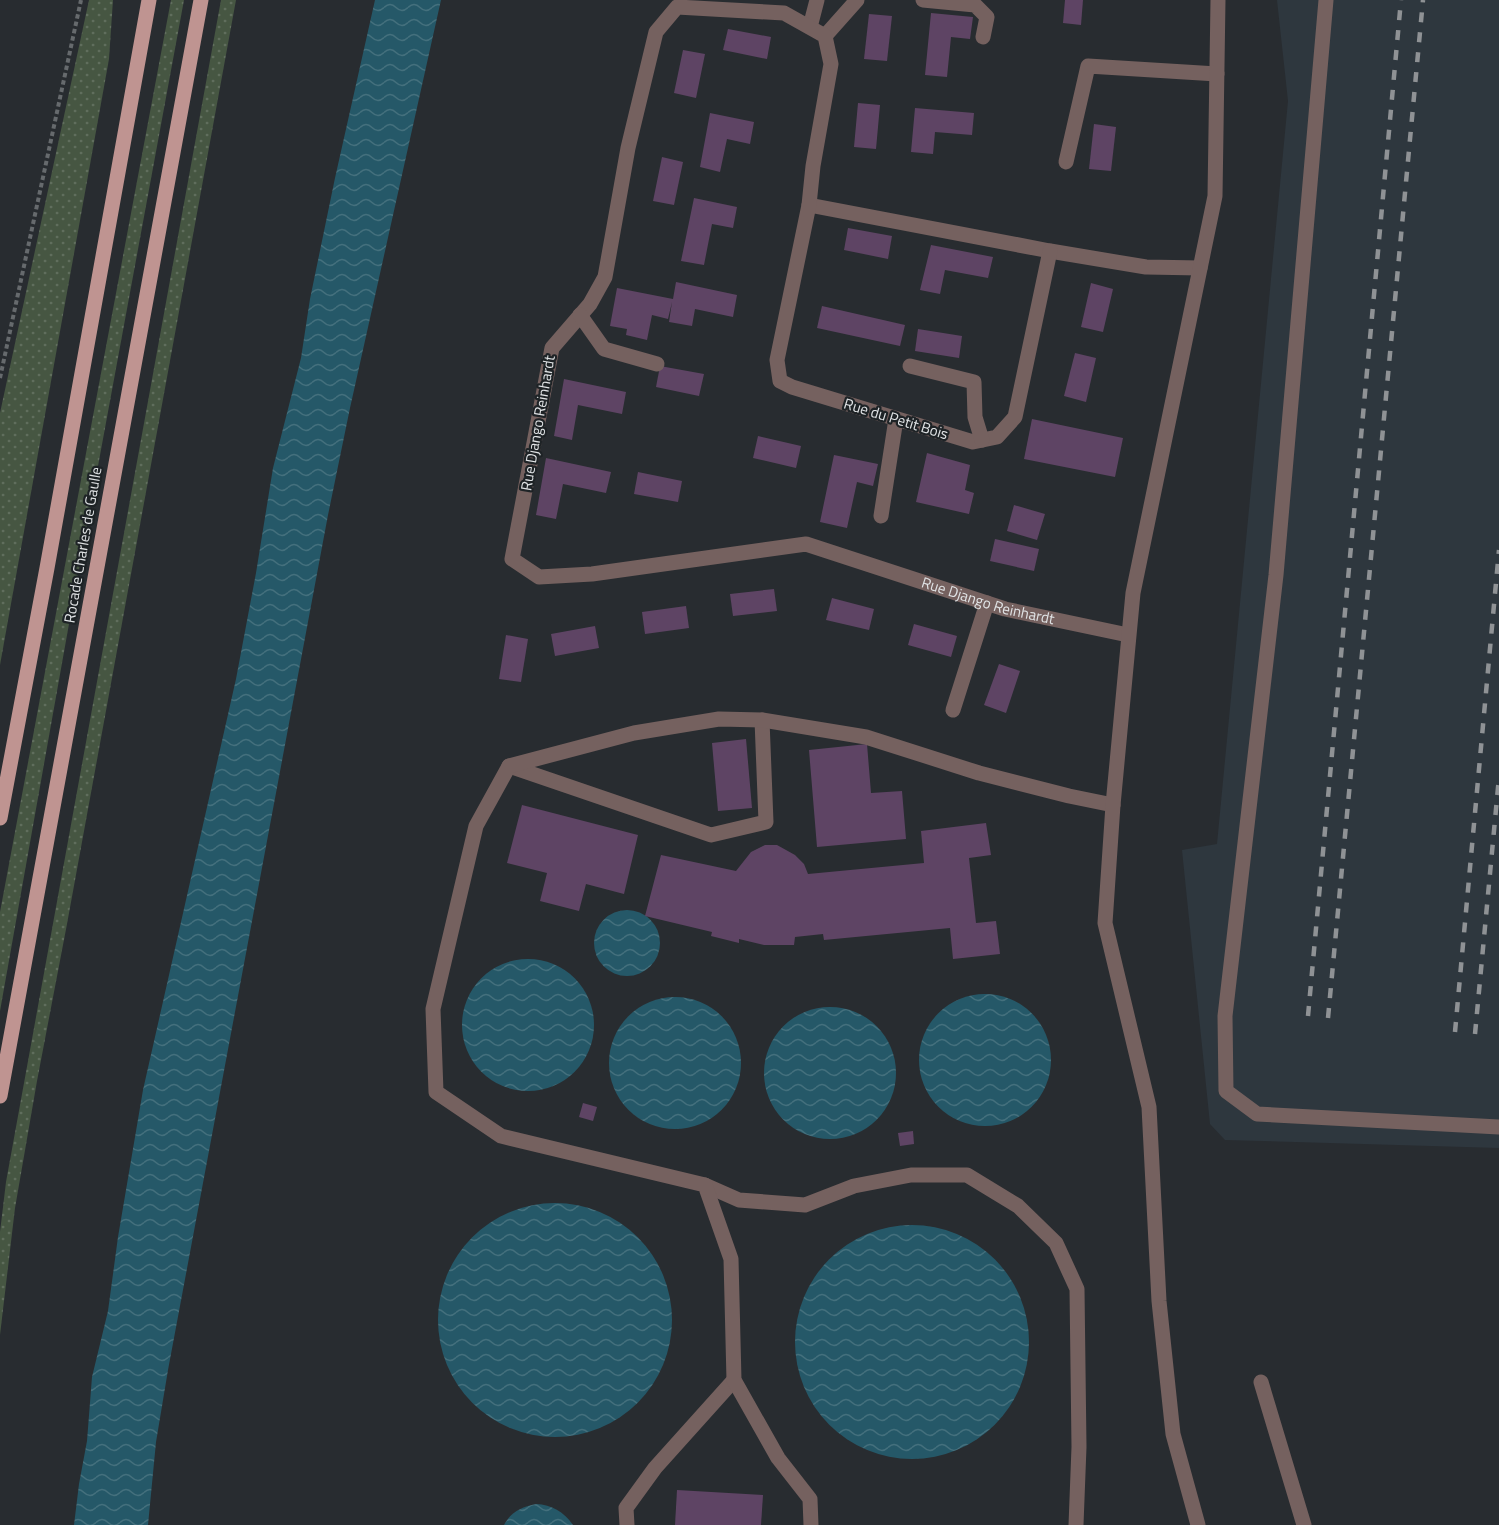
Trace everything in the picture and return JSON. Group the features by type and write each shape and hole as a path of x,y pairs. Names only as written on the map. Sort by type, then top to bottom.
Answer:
{"main road":[{"name":"Rocade Charles de Gaulle","path":"0,818 56,521 149,0"},
{"name":"Rocade Charles de Gaulle","path":"0,1096 201,0"}],"lane":[{"path":"810,27 816,0"},
{"path":"857,0 825,36 831,64 813,166 809,205 1146,267 1200,268"},
{"path":"923,0 975,5 987,16 983,37"},
{"path":"1198,1525 1173,1434 1159,1301 1149,1107 1105,923 1113,805 1133,593 1215,196 1218,0"},
{"path":"1326,0 1276,575 1225,1016 1226,1091 1257,1114 1499,1127"},
{"name":"Rue Django Reinhardt","path":"825,36 784,14 677,7 656,32 628,148 605,277 590,304 552,348 512,559 539,577 581,575 806,544 1005,609 1128,634"},
{"path":"1066,162 1088,66 1217,74"},
{"name":"Rue du Petit Bois","path":"809,205 777,360 780,381 792,387 973,442 982,440"},
{"path":"910,366 974,382 975,417 982,440 997,437 1016,417 1050,251"},
{"path":"580,315 604,349 657,364"},
{"path":"881,516 896,419"},
{"path":"953,710 987,603"},
{"path":"1076,1525 1079,1447 1077,1289 1056,1243 1018,1206 967,1175 911,1175 854,1186 805,1204 739,1200 705,1185 501,1136 436,1092 433,1009 476,826 509,766 634,733 719,719 762,720 866,737 979,773 1113,805"},
{"path":"509,766 711,835 766,822 762,720"},
{"path":"705,1185 731,1259 734,1380 777,1458 810,1499 811,1525"},
{"path":"627,1525 626,1508 656,1468 734,1380"},
{"path":"1261,1383 1304,1525"}],"path":[{"path":"0,378 81,0"}],"shaded area":[{"path":"1277,0 1499,0 1499,1148 1225,1140 1210,1124 1182,850 1217,844 1288,101"}],"green space":[{"path":"89,0 113,0 109,59 0,665 0,413"},
{"path":"171,0 184,0 0,1011 0,912"},
{"path":"221,0 236,0 37,1081 15,1208 0,1335 0,1232 6,1182"}],"water":[{"path":"375,0 441,0 328,515 168,1370 156,1442 148,1525 74,1525 87,1441 92,1377 108,1311 143,1090 236,679 273,468 301,358 310,299 335,178"},
{"path":"620,910 634,910 646,915 655,924 660,943 658,956 651,967 634,976 620,976 608,971 599,962 594,950 594,936 599,924 608,915"},
{"path":"528,959 553,964 575,978 589,1000 594,1025 589,1050 575,1072 553,1086 528,1091 503,1086 481,1072 467,1050 462,1025 467,1000 481,978 503,964"},
{"path":"985,994 1010,999 1032,1013 1046,1035 1051,1060 1046,1085 1032,1107 1010,1121 985,1126 960,1121 938,1107 924,1085 919,1060 924,1035 938,1013 960,999"},
{"path":"675,997 700,1002 722,1016 736,1038 741,1063 736,1088 722,1110 700,1124 675,1129 650,1124 628,1110 614,1088 609,1063 614,1038 628,1016 650,1002"},
{"path":"830,1007 855,1012 877,1026 891,1048 896,1073 891,1098 877,1120 855,1134 830,1139 805,1134 783,1120 769,1098 764,1073 769,1048 783,1026 805,1012"},
{"path":"543,1203 567,1203 600,1211 610,1216 630,1229 646,1245 664,1275 672,1308 672,1332 664,1365 646,1395 630,1411 600,1429 567,1437 543,1437 510,1429 500,1424 480,1411 464,1395 446,1365 438,1332 438,1308 446,1275 451,1265 464,1245 480,1229 510,1211"},
{"path":"900,1225 924,1225 957,1233 967,1238 987,1251 1003,1267 1021,1297 1029,1330 1029,1354 1021,1387 1003,1417 987,1433 957,1451 924,1459 900,1459 867,1451 857,1446 837,1433 821,1417 803,1387 795,1354 795,1330 803,1297 808,1287 821,1267 837,1251 867,1233"},
{"path":"536,1504 557,1510 573,1525 504,1525 517,1511"}],"building":[{"path":"1065,0 1083,0 1081,25 1063,23"},
{"path":"931,13 973,17 970,39 951,37 947,77 925,75"},
{"path":"869,14 892,16 887,61 864,59"},
{"path":"728,29 771,37 767,59 723,50"},
{"path":"683,50 705,54 696,98 674,93"},
{"path":"858,103 880,105 876,149 854,147"},
{"path":"915,108 974,113 972,135 935,132 933,154 911,152"},
{"path":"710,113 754,122 750,144 727,139 720,172 700,167"},
{"path":"1094,124 1116,127 1111,171 1089,169"},
{"path":"662,157 683,162 674,205 653,201"},
{"path":"694,198 737,207 733,228 712,224 704,265 681,261"},
{"path":"848,228 892,236 888,259 844,250"},
{"path":"931,245 993,257 988,278 945,270 940,294 920,290"},
{"path":"676,282 737,295 733,317 695,309 692,326 669,322 672,302 668,319 652,315 647,340 626,335 627,329 610,326 617,288 673,299"},
{"path":"1091,283 1113,289 1103,332 1081,327"},
{"path":"822,306 905,325 900,346 817,328"},
{"path":"918,329 962,336 959,358 915,351"},
{"path":"1075,353 1096,358 1086,402 1064,396"},
{"path":"660,366 704,374 699,396 656,387"},
{"path":"564,379 626,392 622,414 578,405 572,440 554,436"},
{"path":"1032,419 1123,438 1115,477 1024,459"},
{"path":"758,436 801,446 796,468 753,458"},
{"path":"927,453 970,465 965,490 974,493 969,514 916,502"},
{"path":"834,455 878,464 873,486 857,482 847,528 820,522"},
{"path":"546,458 611,472 606,493 563,484 556,519 536,515"},
{"path":"638,472 682,481 678,502 634,494"},
{"path":"1014,505 1045,514 1037,540 1007,531"},
{"path":"995,539 1039,549 1034,571 990,561"},
{"path":"774,589 777,611 733,616 730,594"},
{"path":"832,598 874,609 869,630 826,620"},
{"path":"686,606 689,628 645,634 642,612"},
{"path":"914,624 957,636 951,657 908,645"},
{"path":"595,626 599,648 555,656 551,634"},
{"path":"506,635 528,639 521,682 499,679"},
{"path":"999,664 1020,671 1006,713 984,705"},
{"path":"746,739 752,808 718,811 712,743"},
{"path":"867,744 871,793 902,791 906,839 817,847 809,750"},
{"path":"522,805 638,835 624,894 586,884 579,911 540,901 547,873 507,863"},
{"path":"986,823 991,855 969,858 976,923 996,921 1000,954 953,959 950,928 824,940 823,934 795,937 794,945 764,945 739,939 739,943 711,936 712,932 645,916 661,855 736,871 751,852 765,845 777,845 795,855 804,864 808,874 924,863 921,831"},
{"path":"583,1103 597,1107 593,1121 579,1117"},
{"path":"913,1131 914,1144 900,1146 898,1133"},
{"path":"677,1490 763,1495 761,1525 675,1525"}],"railway":[{"path":"1308,1016 1401,0"},
{"path":"1328,1018 1423,0"},
{"path":"1455,1032 1499,550"},
{"path":"1475,1034 1499,777"}]}
